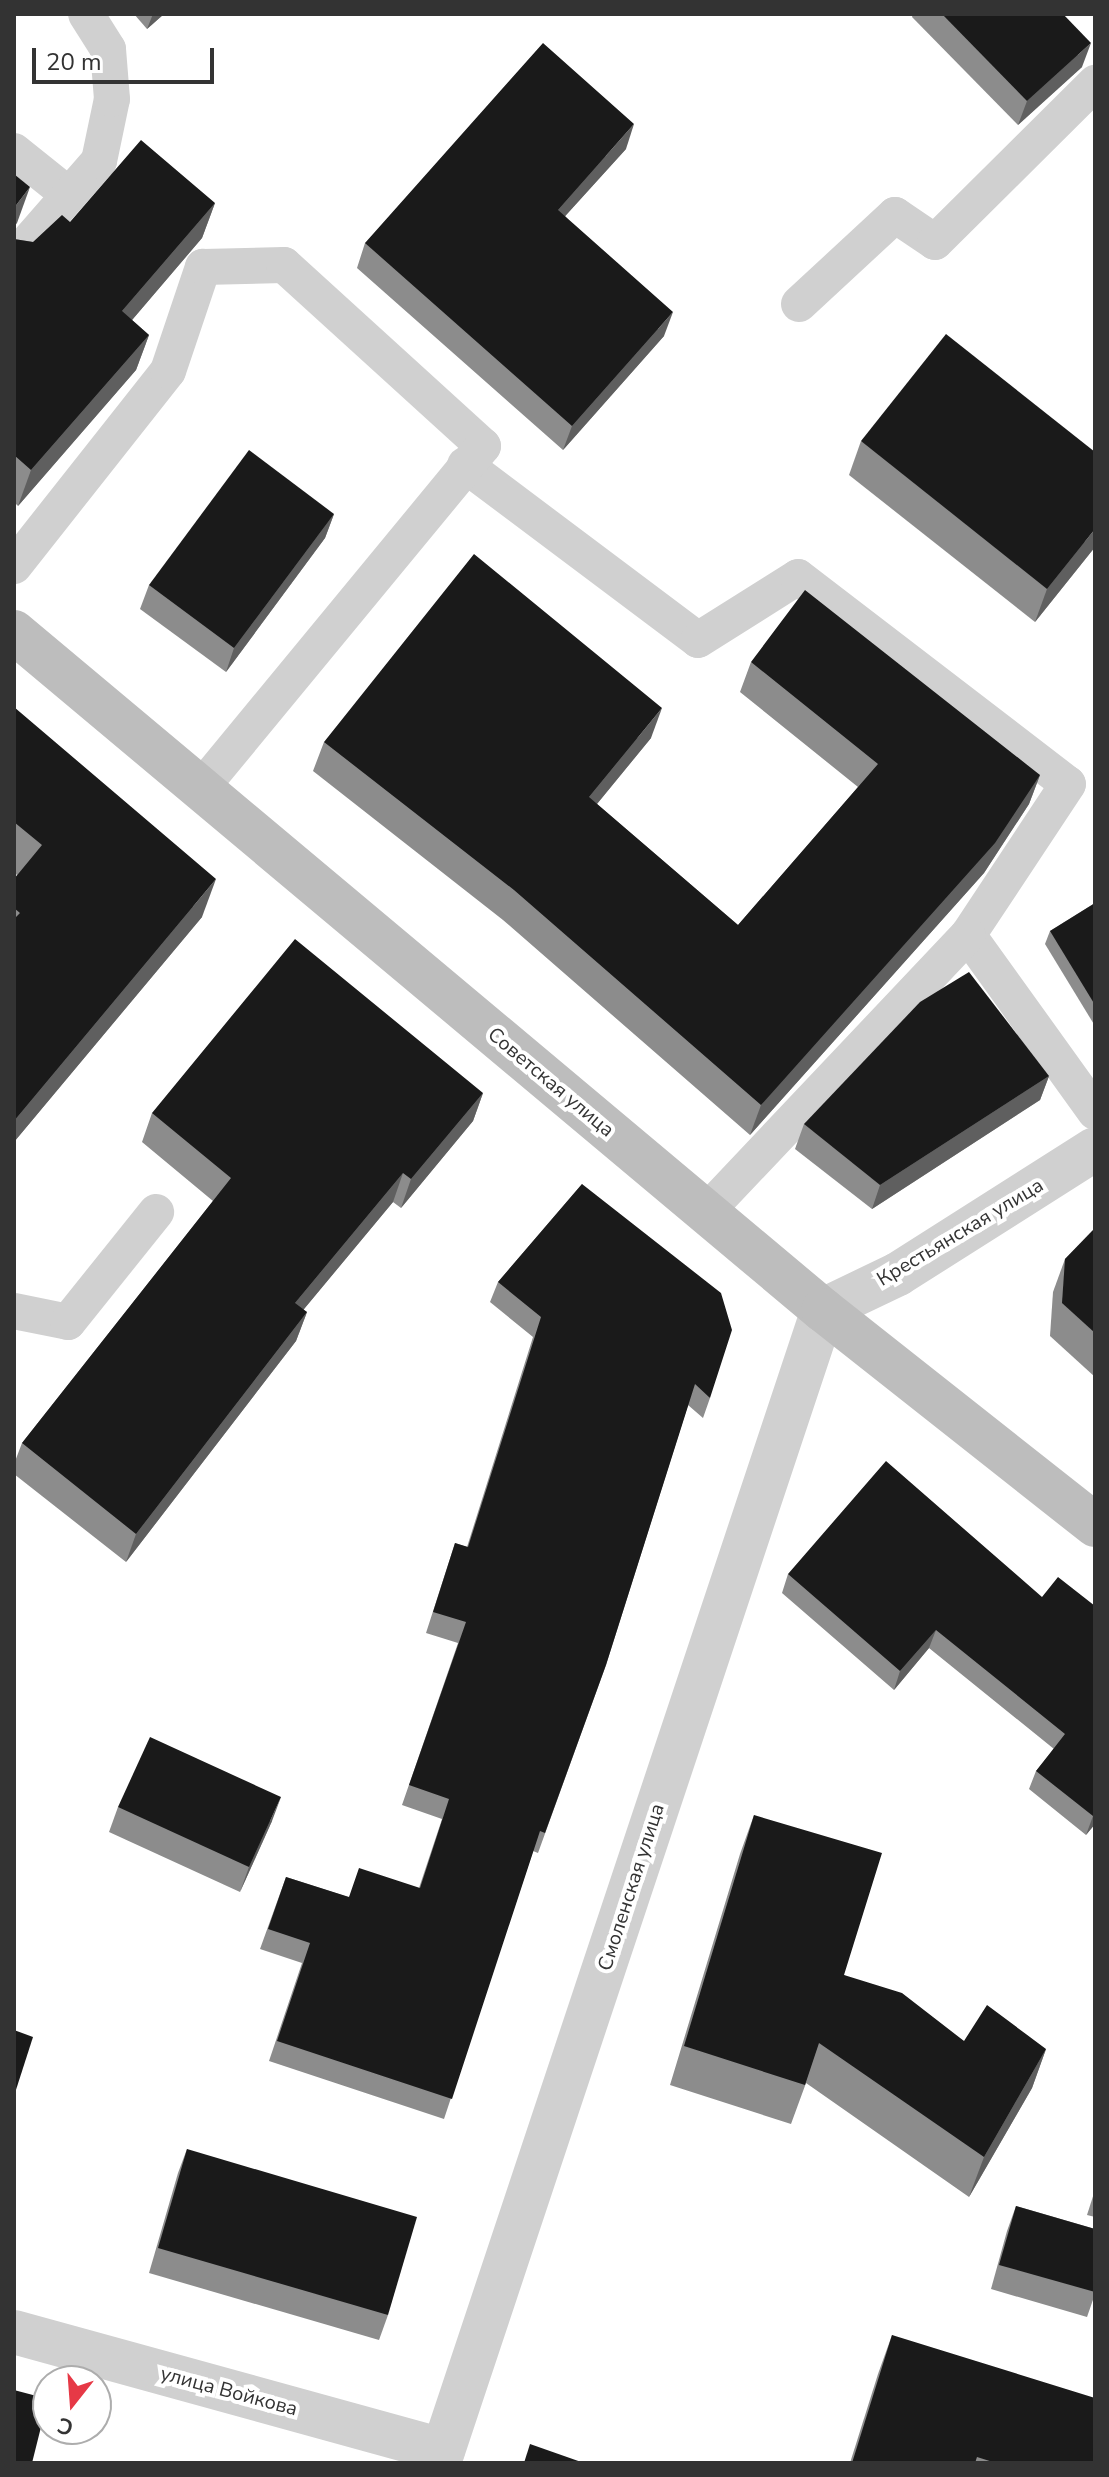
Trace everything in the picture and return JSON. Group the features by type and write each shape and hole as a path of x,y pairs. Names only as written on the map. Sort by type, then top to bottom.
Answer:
{"main road":[{"name":"Советская улица","path":"14,632 823,1310 1095,1525"}],"street":[{"name":"Крестьянская улица","path":"823,1310 898,1274 1095,1149"},
{"name":"Смоленская улица","path":"441,2456 823,1310"},
{"name":"улица Войкова","path":"14,2332 441,2456"}],"lane":[{"path":"14,258 99,161 112,99 108,49 86,14"},
{"path":"799,304 895,215 935,242 1095,83"},
{"path":"14,151 69,195"},
{"path":"14,566 168,371 203,267 284,265 483,446 201,788"},
{"path":"465,465 698,640 798,577 1068,784 968,935 706,1212"},
{"path":"968,935 1095,1112"},
{"path":"14,1311 68,1322 156,1212"}],"building":[{"path":"942,14 1063,14 1091,43 1027,101"},
{"path":"543,43 634,124 558,210 673,312 572,426 365,243"},
{"path":"141,140 215,203 122,311 149,335 31,470 14,455 14,239 33,242 62,215 70,222"},
{"path":"14,174 30,187 14,208"},
{"path":"946,334 1095,452 1095,529 1047,589 861,441"},
{"path":"249,450 334,514 234,648 149,585"},
{"path":"474,554 662,708 589,797 738,925 878,764 751,662 805,590 1040,775 995,843 761,1105 514,890 324,742"},
{"path":"14,707 216,879 14,1121 14,919 20,913 14,908 14,879 42,845 14,822"},
{"path":"1095,903 1095,1005 1050,931"},
{"path":"295,939 483,1093 411,1179 403,1173 295,1303 307,1312 136,1534 22,1443 231,1178 152,1113"},
{"path":"969,972 1049,1076 880,1185 804,1124 920,1002"},
{"path":"582,1184 721,1293 732,1330 710,1398 695,1384 606,1665 545,1833 540,1831 452,2099 277,2041 310,1943 268,1929 286,1877 349,1897 359,1868 420,1888 449,1799 409,1785 466,1622 433,1612 455,1543 468,1547 541,1317 498,1282"},
{"path":"1095,1228 1095,1333 1062,1303 1065,1259"},
{"path":"886,1461 1042,1597 1058,1577 1095,1606 1093,1816 1036,1771 1065,1734 936,1630 900,1671 788,1574"},
{"path":"150,1737 281,1797 249,1867 118,1807"},
{"path":"754,1815 882,1853 844,1975 902,1993 964,2041 987,2005 1046,2049 984,2157 819,2043 805,2085 684,2046"},
{"path":"14,2030 33,2037 14,2096"},
{"path":"187,2149 417,2217 388,2315 158,2248"},
{"path":"1016,2206 1095,2229 1095,2292 999,2265"},
{"path":"892,2335 1095,2398 1095,2463 996,2463 977,2457 975,2463 852,2463"},
{"path":"14,2390 32,2395 32,2445 36,2445 32,2463 14,2463"},
{"path":"530,2444 584,2463 524,2463"}]}
